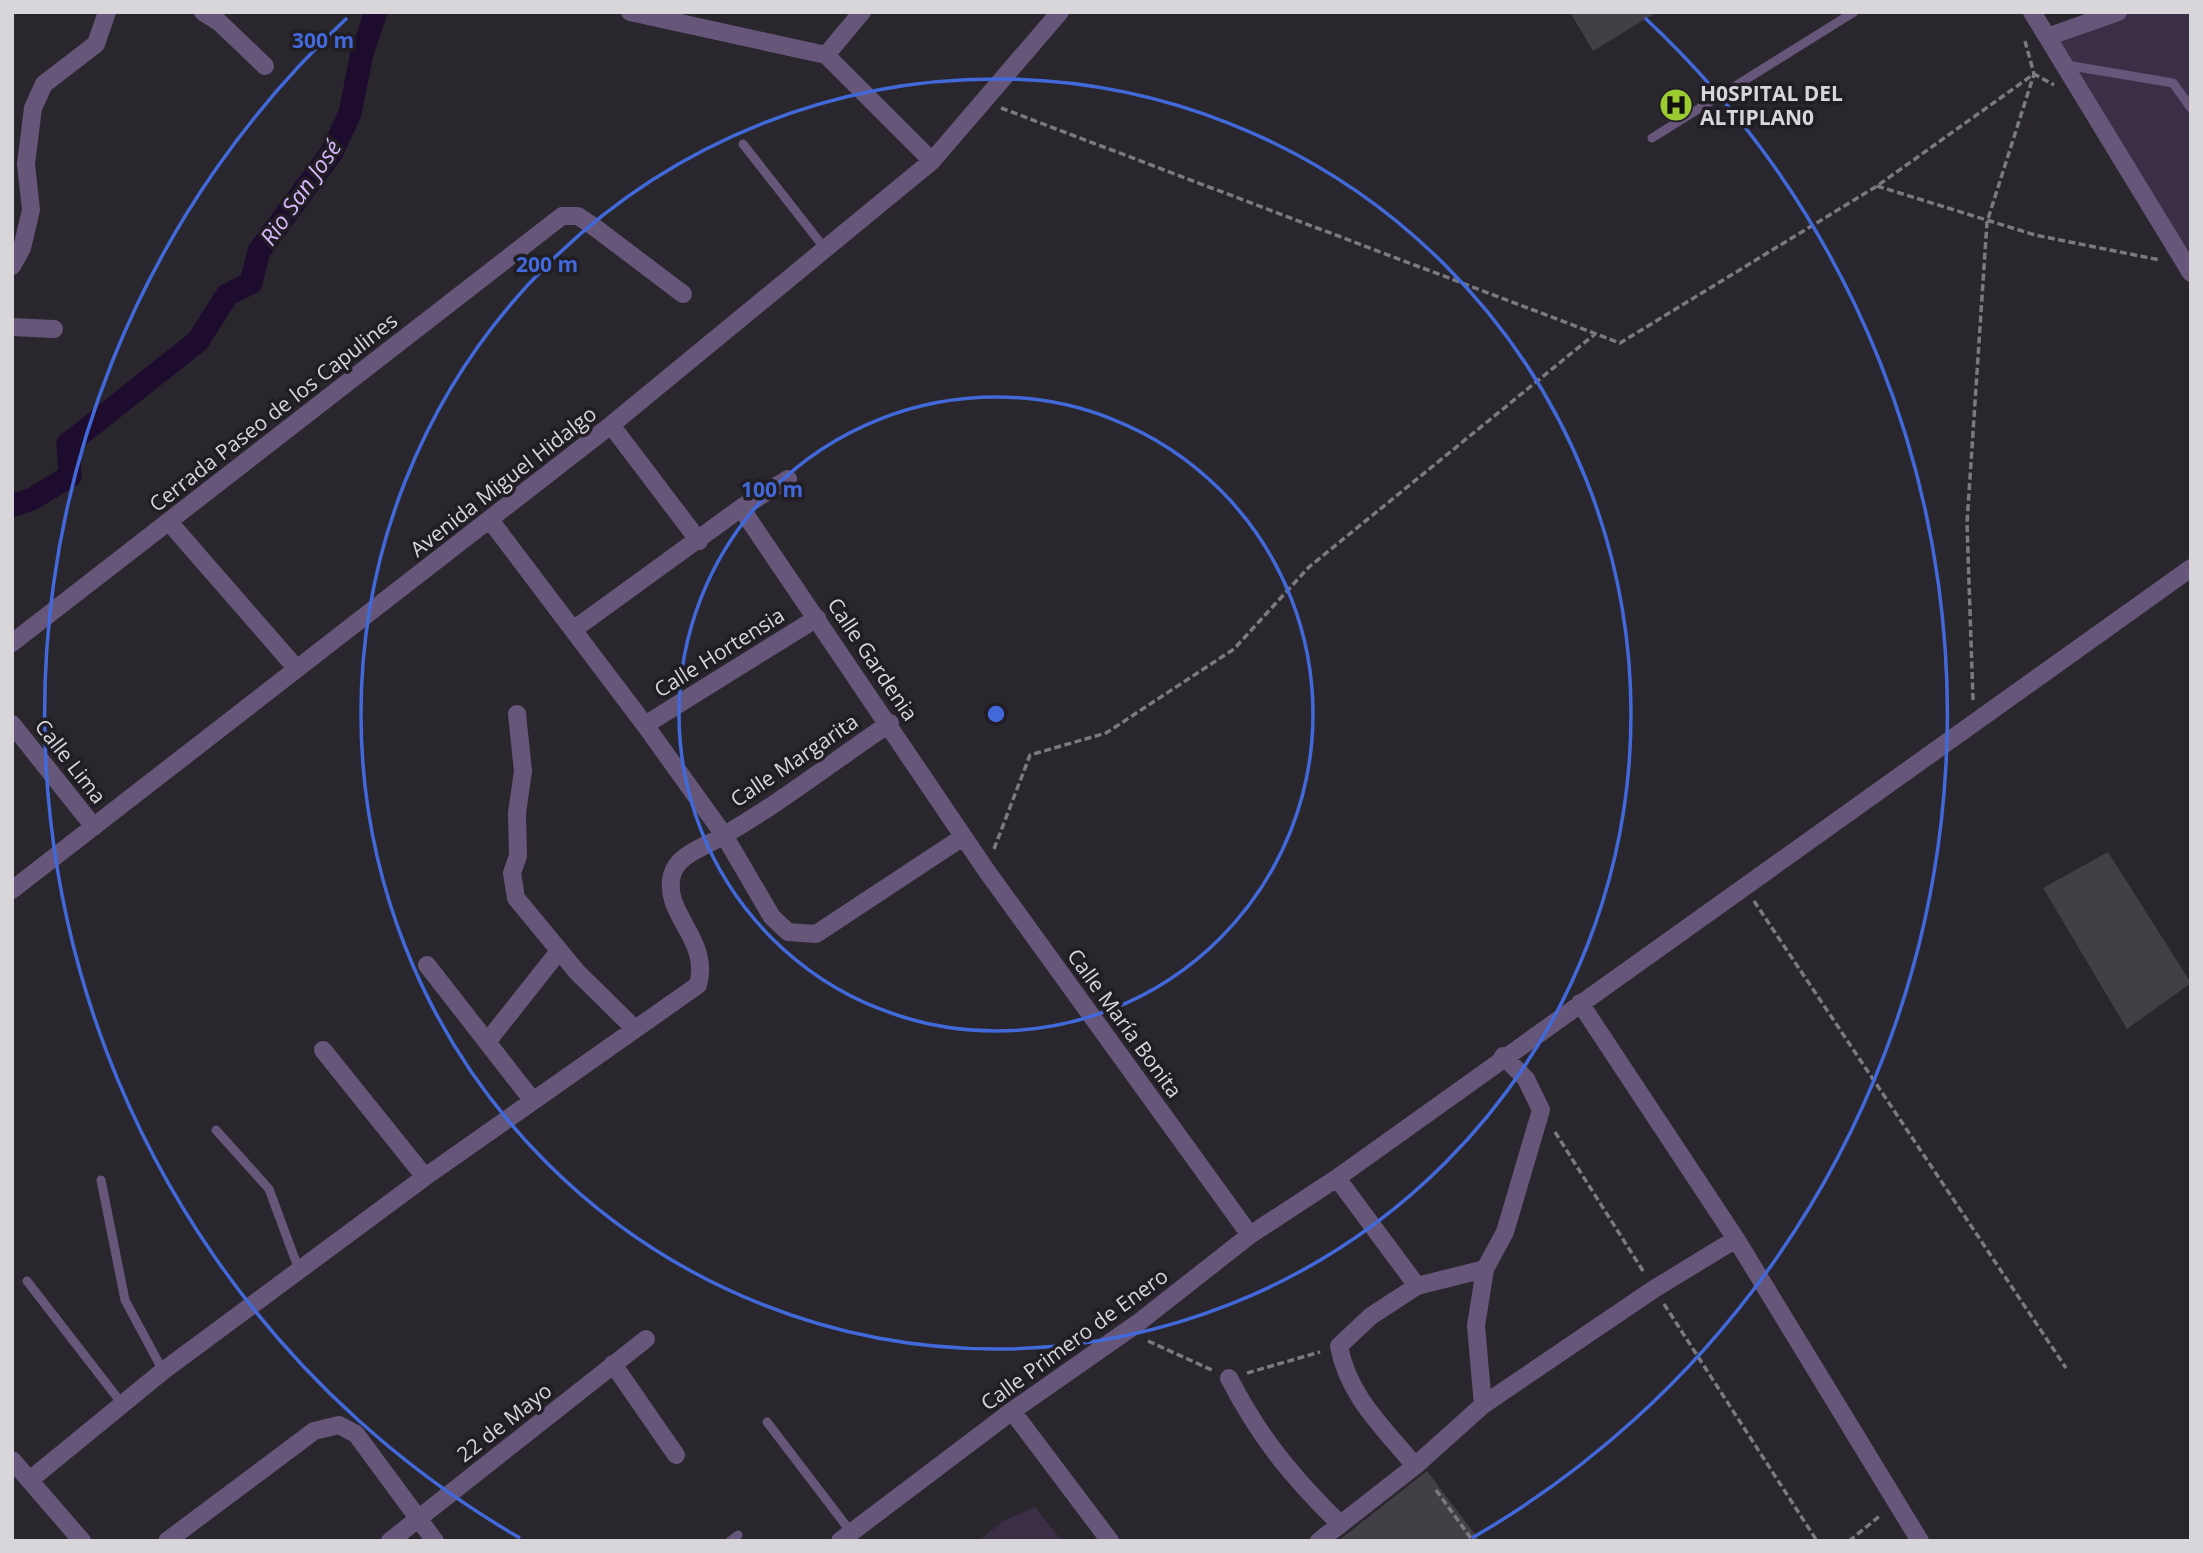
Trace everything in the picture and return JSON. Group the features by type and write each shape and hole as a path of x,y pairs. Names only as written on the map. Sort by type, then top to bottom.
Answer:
{"street":[{"path":"12,266 22,248 31,210 26,163 33,108 44,84 96,44 107,12"},
{"path":"203,12 219,22 265,66"},
{"path":"630,12 687,18 826,55 932,161"},
{"name":"Avenida Miguel Hidalgo","path":"12,890 611,425 826,250 932,161 1060,12"},
{"path":"2032,12 2188,269"},
{"path":"2047,37 2118,12"},
{"path":"826,55 854,14"},
{"name":"Cerrada Paseo de los Capulines","path":"12,643 562,216 578,216 684,294"},
{"path":"12,327 54,329"},
{"path":"611,425 699,541"},
{"path":"573,629 699,541 741,508 788,479"},
{"name":"Calle Gardenia","path":"741,508 890,723 964,837"},
{"path":"490,520 645,725 724,835 772,917 788,932 816,934 964,837"},
{"path":"169,522 297,669"},
{"name":"Calle Primero de Enero","path":"850,1538 1012,1411 1138,1323 1250,1235 1337,1178 1503,1056 1745,888 2191,568"},
{"name":"Calle Hortensia","path":"645,725 817,618"},
{"path":"517,714 523,771 517,813 518,856 512,873 516,898 576,972 635,1029"},
{"name":"Calle Lima","path":"12,723 94,827"},
{"name":"Calle Margarita","path":"31,1479 124,1406 163,1371 425,1177 698,985 702,970 701,956 671,894 671,876 678,861 724,835 890,723"},
{"name":"Calle María Bonita","path":"964,837 1250,1235"},
{"path":"487,1042 559,951"},
{"path":"427,965 533,1101"},
{"path":"1580,1003 1737,1239 1920,1541"},
{"path":"323,1050 425,1177"},
{"path":"1483,1405 1476,1326 1485,1269 1504,1232 1541,1110 1526,1079 1503,1056"},
{"path":"1337,1178 1417,1286"},
{"path":"1320,1541 1415,1466 1483,1405 1654,1289 1737,1239"},
{"path":"1415,1466 1355,1393 1344,1371 1339,1346 1371,1316 1417,1286 1485,1269"},
{"name":"22 de Mayo","path":"390,1541 646,1339"},
{"path":"613,1364 676,1455"},
{"path":"1229,1378 1251,1423 1275,1455 1340,1524"},
{"path":"1012,1411 1110,1541"},
{"path":"167,1541 314,1431 339,1425 356,1434 435,1541"},
{"path":"12,1460 82,1541"}],"lane":[{"path":"1652,138 1854,12"},
{"path":"2064,65 2173,83 2191,108"},
{"path":"743,144 826,250"},
{"path":"216,1130 269,1189 300,1272"},
{"path":"101,1180 125,1300 163,1371"},
{"path":"27,1281 124,1406"},
{"path":"767,1422 850,1538"}],"path":[{"path":"985,102 1620,343 1877,186 2034,74"},
{"path":"2034,74 2056,87"},
{"path":"1974,723 1968,523 1987,222 2034,74"},
{"path":"1877,186 1987,222 2084,247 2188,269"},
{"path":"986,870 1030,755 1105,733 1234,649 1309,567 1595,334"},
{"path":"1745,888 2066,1368"},
{"path":"1541,1110 1816,1541"},
{"path":"1436,1490 1473,1541"},
{"path":"1849,1541 1880,1517 1891,1494"}],"shaded area":[{"path":"2127,12 2191,12 2191,264 2055,37"},
{"path":"1035,1507 1062,1541 978,1541 1005,1520"}],"building":[{"path":"1570,12 1657,12 1593,51"},
{"path":"2108,852 2191,983 2127,1029 2043,888"},
{"path":"1427,1471 1480,1541 1338,1541 1422,1475"}],"waterway":[{"name":"Rio San José","path":"12,506 32,499 70,476 68,444 198,341 227,295 251,283 259,251 332,152 350,113 362,53 376,12"}],"place":[{"name":"H0SPITAL DEL ALTIPLAN0","path":"1676,105"}]}
